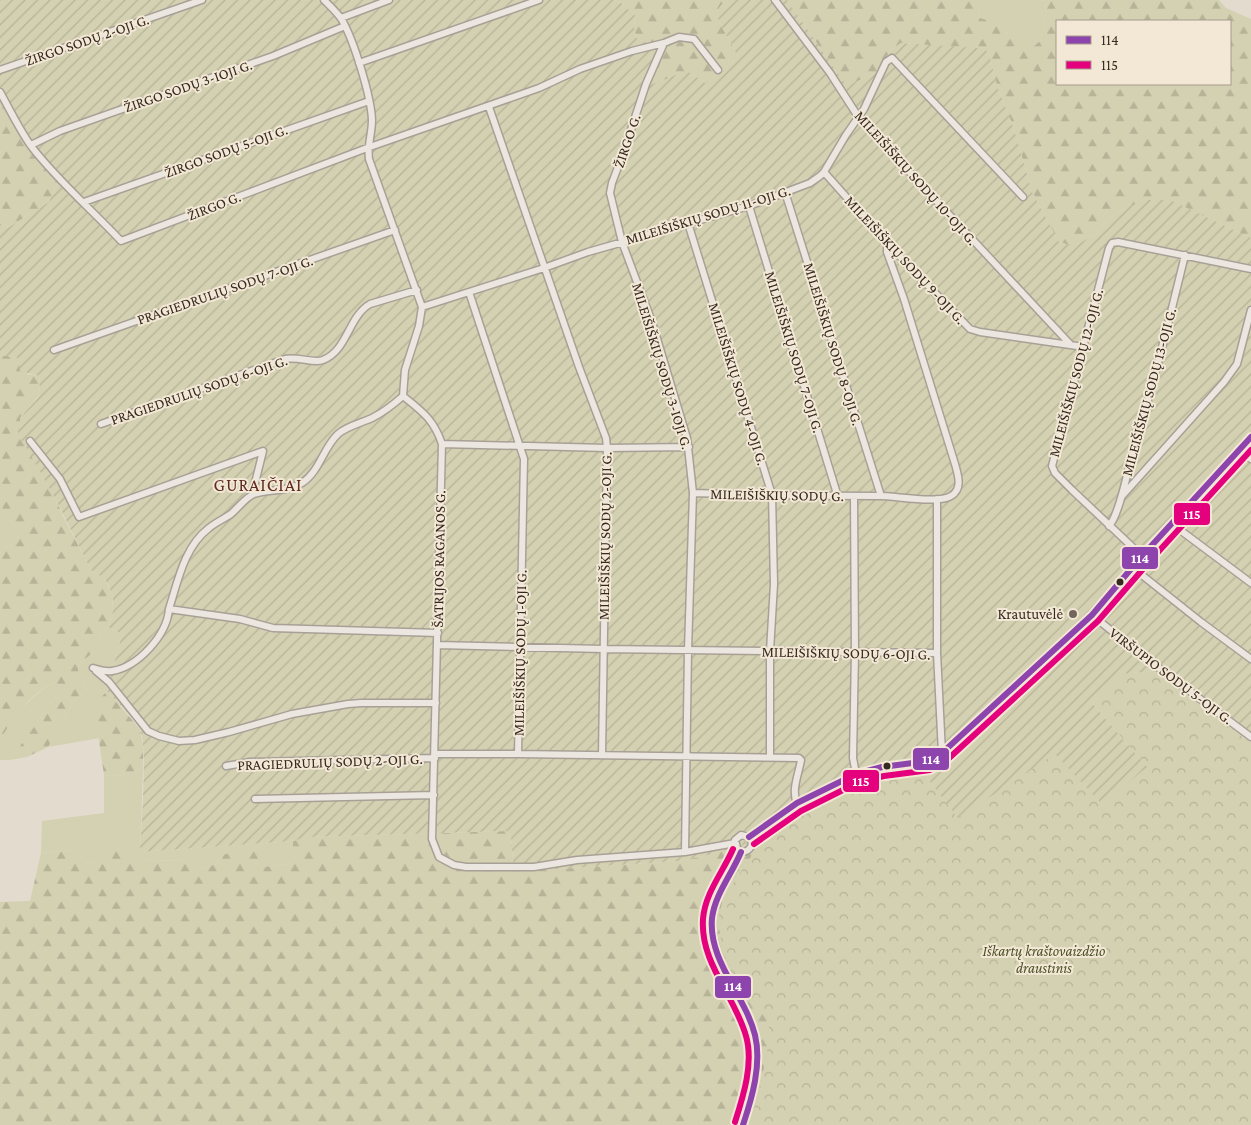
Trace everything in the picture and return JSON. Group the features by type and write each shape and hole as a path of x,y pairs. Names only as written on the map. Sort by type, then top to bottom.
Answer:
{"street":[{"name":"ŽIRGO SODŲ 2-OJI G.","path":"0,70 202,0"},
{"path":"324,0 341,18 359,63 372,119 367,148 368,159 422,306 419,326 405,370 404,396 374,417 350,427 337,435 310,476 302,483 294,487 252,495 229,516 208,528 188,553 169,609 169,618 156,641 142,656 117,670 103,672 93,668 109,682 148,731 179,741 194,740 292,714 348,704 436,703"},
{"path":"341,18 389,0"},
{"path":"359,63 539,0"},
{"name":"MILEIŠIŠKIŲ SODŲ 10-OJI G.","path":"776,0 830,73 859,118 1070,344"},
{"name":"ŽIRGO SODŲ 3-IOJI G.","path":"31,146 60,131 273,56 345,26"},
{"name":"ŽIRGO G.","path":"0,92 31,146 63,183 121,241 367,148 489,107 539,88 580,69 664,44 679,37 694,39 718,70"},
{"name":"ŽIRGO G.","path":"622,242 611,201 612,183 646,84 664,44"},
{"name":"MILEIŠIŠKIŲ SODŲ 11-OJI G.","path":"422,306 622,242 749,206 810,183 824,172 846,135 859,118 886,62 892,58 1023,197"},
{"name":"ŽIRGO SODŲ 5-OJI G.","path":"84,202 369,101"},
{"path":"489,107 544,268"},
{"name":"MILEIŠIŠKIŲ SODŲ 9-OJI G.","path":"824,172 888,244 970,329 1084,347"},
{"name":"MILEIŠIŠKIŲ SODŲ 8-OJI G.","path":"785,192 881,496"},
{"name":"MILEIŠIŠKIŲ SODŲ 7-OJI G.","path":"749,206 838,497"},
{"name":"MILEIŠIŠKIŲ SODŲ 4-OJI G.","path":"688,223 772,495 774,584 770,651 770,757"},
{"name":"PRAGIEDRULIŲ SODŲ 7-OJI G.","path":"54,350 395,230"},
{"name":"MILEIŠIŠKIŲ SODŲ 3-IOJI G.","path":"622,242 652,322 689,447 693,493"},
{"name":"MILEIŠIŠKIŲ SODŲ 12-OJI G.","path":"1142,556 1055,473 1052,466 1108,248 1112,243 1118,242 1186,255"},
{"name":"MILEIŠIŠKIŲ SODŲ G.","path":"685,852 688,650 693,493 838,497 881,496 936,499 951,496 958,488 959,477 904,299 887,252 888,244"},
{"path":"1186,255 1251,269"},
{"name":"MILEIŠIŠKIŲ SODŲ 13-OJI G.","path":"1109,526 1112,523 1120,499 1155,378 1186,255"},
{"name":"MILEIŠIŠKIŲ SODŲ 2-OJI G.","path":"544,268 601,424 607,448 602,755"},
{"name":"PRAGIEDRULIŲ SODŲ 6-OJI G.","path":"101,424 285,359 299,358 316,362 321,361 343,344 357,315 364,307 417,290"},
{"name":"MILEIŠIŠKIŲ SODŲ 1-OJI G.","path":"469,292 524,459 518,754 799,758 801,760 795,789 797,803"},
{"path":"1120,499 1224,382 1237,364 1251,310"},
{"name":"ŠATRIJOS RAGANOS G.","path":"404,396 426,415 437,429 442,444 432,839 439,857 454,865 466,867 534,867 577,860 685,852 735,843"},
{"path":"749,837 797,803 856,774 882,767 928,761 942,753 1092,615 1142,556 1251,437"},
{"path":"30,441 60,479 79,517 263,451 252,495"},
{"path":"442,444 520,447 689,447"},
{"path":"1239,450 1251,459"},
{"path":"854,497 855,652 853,758 856,774"},
{"path":"936,499 937,653"},
{"path":"1172,524 1251,583"},
{"path":"1133,568 1201,622 1251,658"},
{"path":"169,609 240,619 273,628 438,633"},
{"name":"VIRŠUPIO SODŲ 5-OJI G.","path":"1092,615 1140,654 1251,737"},
{"name":"MILEIŠIŠKIŲ SODŲ 6-OJI G.","path":"438,645 604,650 937,653 942,753"},
{"name":"PRAGIEDRULIŲ SODŲ 2-OJI G.","path":"226,766 250,762 518,754"},
{"path":"255,800 434,795"},
{"path":"741,835 749,837 752,842 751,848 741,852 735,843 737,838 741,835"},
{"path":"741,852 737,865 715,900 712,919 715,947 749,1019 758,1050 743,1125"}],"green space":[{"path":"0,0 615,0 635,15 636,38 649,44 670,37 653,84 684,72 691,73 705,83 738,57 717,17 719,8 726,0 787,0 843,81 850,84 876,74 891,50 901,43 984,48 989,53 997,86 1014,129 1032,192 1059,242 1077,244 1095,235 1110,218 1125,208 1145,200 1170,200 1251,238 1251,743 1154,671 1122,674 1092,703 1147,767 1102,804 1055,754 958,818 924,774 902,777 864,785 828,797 783,821 764,839 679,861 514,870 511,838 507,831 307,837 293,841 140,852 144,769 142,738 138,725 107,691 122,634 108,627 112,618 113,596 104,578 91,570 55,498 18,433 18,426 22,416 40,394 39,376 20,371 18,358 0,355 0,224 9,227 49,202 57,185 21,137 0,98"},
{"path":"615,0 726,0 719,8 717,17 738,57 705,83 691,73 652,84 670,37 649,44 636,38 635,15"},
{"path":"787,0 985,0 978,8 980,18 997,25 1018,42 1033,47 1040,41 1046,14 1045,2 1042,0 1219,0 1226,8 1251,19 1251,238 1206,217 1125,208 1110,218 1095,235 1077,244 1059,242 1032,192 1014,129 997,86 989,53 986,50 901,43 891,50 876,74 850,84 843,81"},
{"path":"985,0 1042,0 1045,2 1046,14 1040,41 1033,47 1022,45 997,25 980,18 978,8"},
{"path":"0,98 21,137 57,185 49,202 9,227 0,224"},
{"path":"0,355 19,358 27,374 39,376 40,394 20,418 63,516 91,570 104,578 113,596 112,618 108,627 102,633 96,650 79,664 78,672 87,689 74,701 48,747 27,757 10,760 61,689 60,685 54,682 37,693 16,715 0,740 0,543 7,548 19,541 12,522 0,505"},
{"path":"0,505 12,522 19,541 7,548 0,543"},
{"path":"108,627 122,634 107,691 98,707 97,719 100,738 48,747 74,701 87,689 78,672 79,664 96,650 102,633"},
{"name":"Iškartų kraštovaizdžio draustinis","path":"1154,671 1251,743 1251,1125 750,1125 765,1063 769,1028 765,1017 748,999 731,968 720,934 719,915 728,891 764,839 797,812 838,793 882,781 924,774 958,817 1055,753 1102,804 1147,767 1092,703 1121,674"},
{"path":"54,682 60,685 61,689 10,760 0,760 0,740 8,725 31,699"},
{"path":"107,691 140,729 143,747 143,769 119,775 104,775 97,710 100,700"},
{"path":"1251,743 1251,1125 0,1125 0,902 30,901 41,853 75,850 86,863 98,861 101,851 119,849 137,861 188,860 203,869 216,864 225,854 264,850 268,859 264,867 293,863 293,841 307,837 507,831 511,838 514,870 679,861 764,839 783,821"},
{"path":"143,769 140,852 293,841 293,863 263,867 225,854 216,864 203,869 188,860 137,861 119,849 98,861 86,863 75,850 41,853 42,821 104,813 104,775 119,775"}],"transit line":[{"name":"114","path":"749,837 797,803 856,774 882,767 928,761 942,753 1092,615 1142,556 1251,437"},
{"name":"115","path":"754,844 801,811 859,782 884,776 930,770 947,760 1098,621 1251,450"},
{"name":"115","path":"733,849 707,900 703,919 704,935 712,965 741,1021 748,1046 749,1057 746,1080 735,1122"},
{"name":"114","path":"741,852 720,892 712,918 712,934 721,963 750,1020 757,1046 755,1081 743,1125"}],"place":[{"name":"Krautuvėlė","path":"1073,614"}],"district":[{"name":"GURAIČIAI","path":"258,485"}]}
